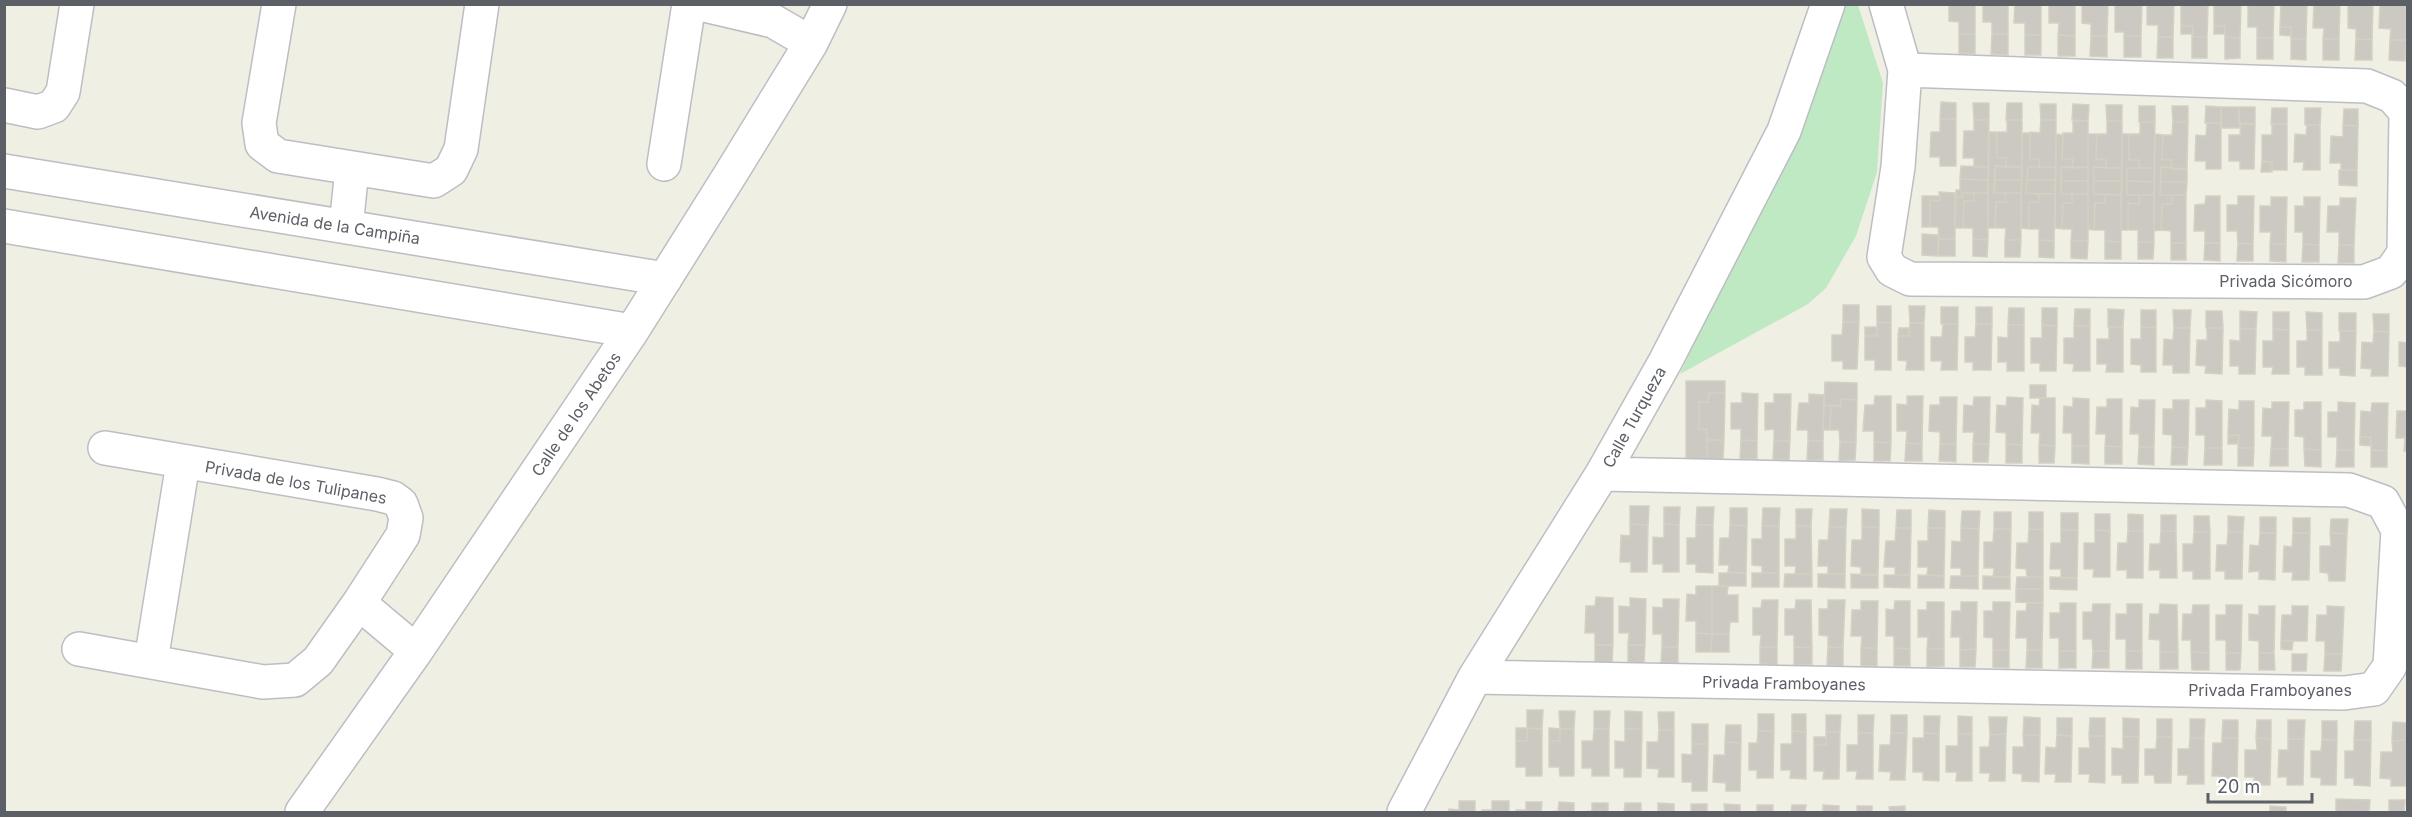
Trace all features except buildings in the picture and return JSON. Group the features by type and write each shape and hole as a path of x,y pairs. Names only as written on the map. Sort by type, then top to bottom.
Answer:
{"street":[{"path":"4,105 38,112 54,106 63,92 77,4"},
{"path":"279,4 259,123 262,144 278,156 434,181 452,170 460,149 482,4"},
{"path":"664,164 688,4"},
{"path":"700,4 773,21 810,43"},
{"name":"Calle de los Abetos","path":"302,813 416,651 632,331 810,43 830,4"},
{"name":"Calle Turqueza","path":"1404,813 1475,677 1602,474 1665,362 1784,131 1828,4"},
{"name":"Privada Sicómoro","path":"1886,4 1905,70 1898,167 1884,257 1892,270 1910,279 2364,282 2391,272 2404,253 2406,112 2392,96 2367,86 1905,70"},
{"path":"346,226 352,169"},
{"name":"Avenida de la Campiña","path":"4,171 665,279"},
{"path":"4,226 632,331"},
{"name":"Privada de los Tulipanes","path":"79,649 263,682 295,680 318,661 359,603 403,535 406,518 401,504 393,498 377,494 105,448"},
{"name":"Privada de los Tulipanes","path":"151,661 183,463"},
{"name":"Privada Framboyanes","path":"1475,677 2344,693 2374,689 2390,666 2398,530 2383,502 2349,490 1602,474"},
{"path":"359,603 416,651"}],"green space":[{"path":"1840,5 1858,5 1883,83 1877,172 1856,236 1826,288 1808,304 1680,374 1817,79"}]}
